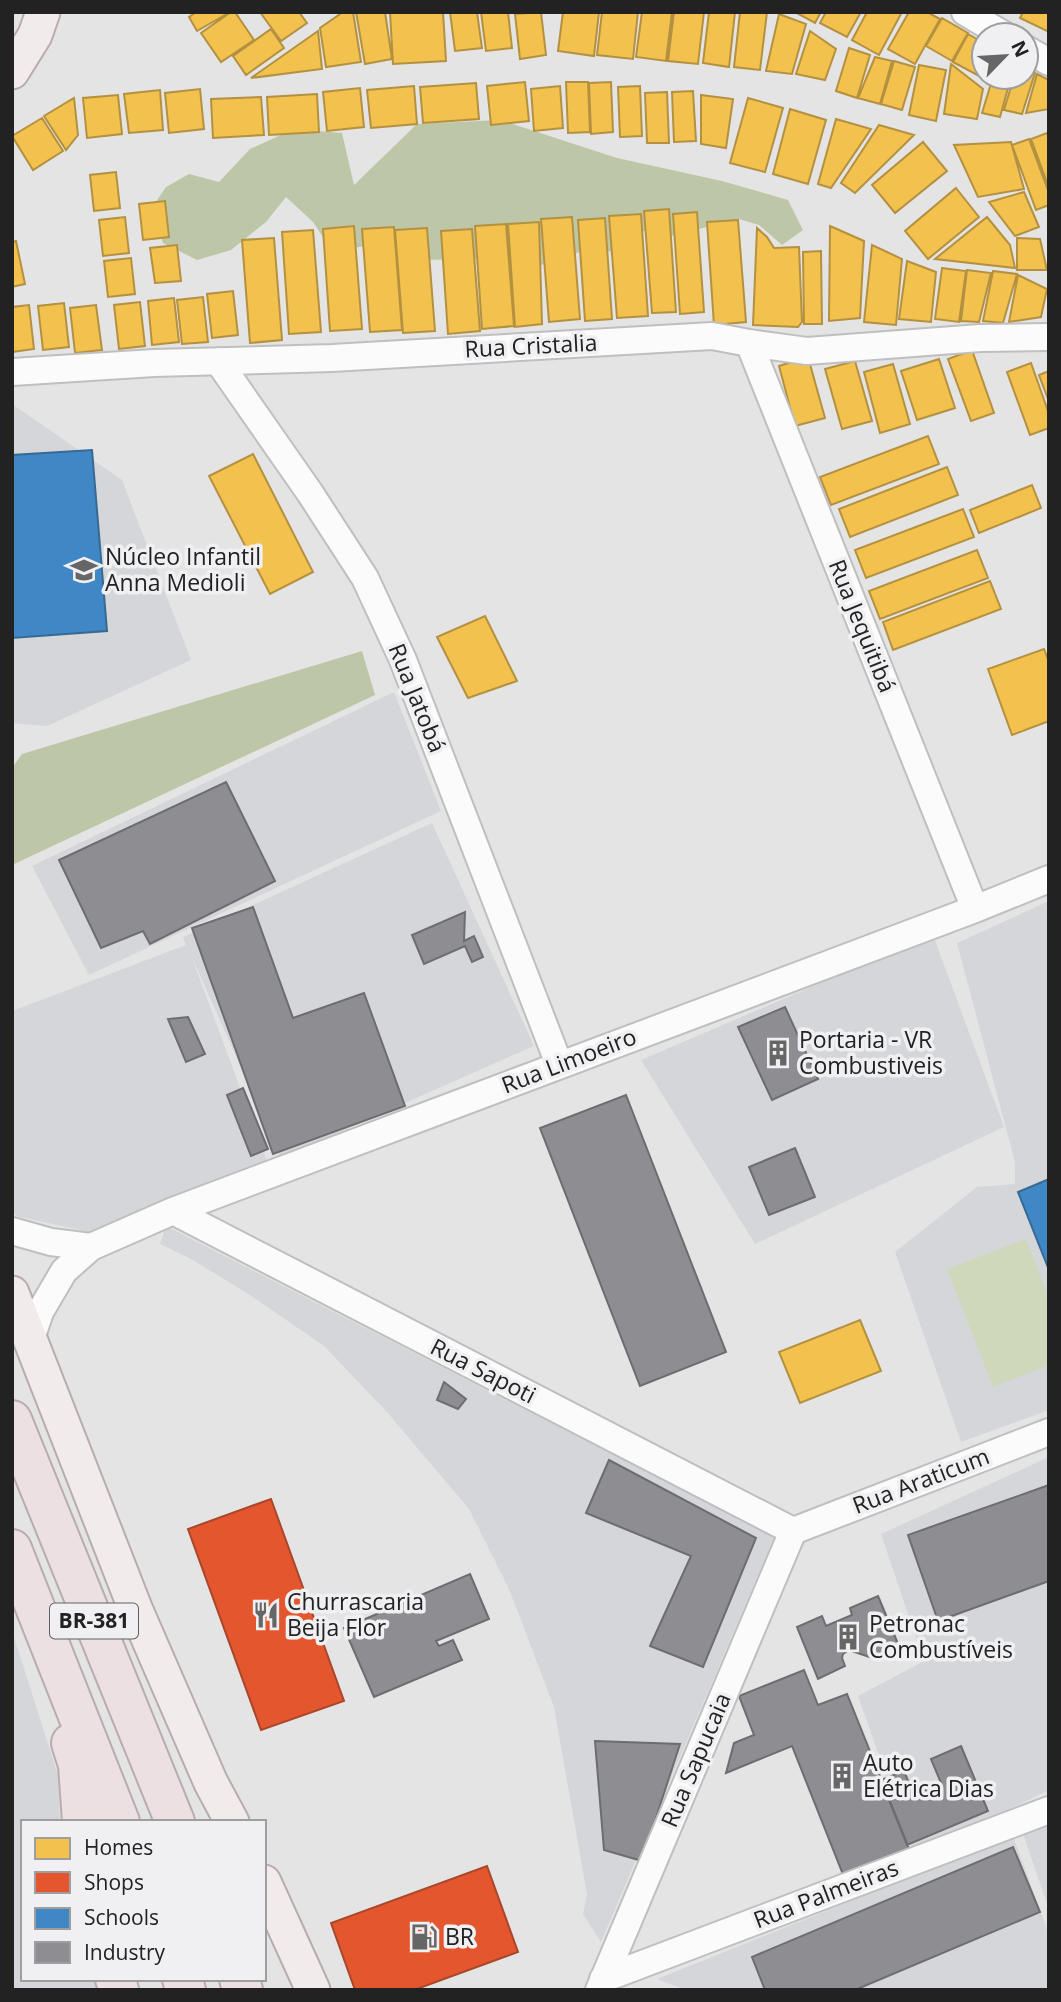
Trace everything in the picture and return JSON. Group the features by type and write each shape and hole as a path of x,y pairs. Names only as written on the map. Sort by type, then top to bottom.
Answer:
{"highway":[{"name":"BR-381","path":"12,1420 174,1820"},
{"name":"BR-381","path":"12,1549 119,1820"},
{"name":"BR-381","path":"27,1586 78,1765 82,1820"}],"main road":[{"path":"12,72 35,35 43,12"},
{"name":"BR-381","path":"12,1293 135,1608 211,1783 231,1820"},
{"path":"266,1886 313,1990"}],"street":[{"path":"965,12 980,21"},
{"name":"Rua Cristalia","path":"12,372 154,363 332,358 712,336 807,351 980,338 1049,337"},
{"name":"Rua Jequitibá","path":"749,343 975,909"},
{"name":"Rua Jatobá","path":"218,361 310,493 365,578 403,660 559,1064"},
{"name":"Rua Limoeiro","path":"30,1342 40,1312 64,1271 91,1247 173,1211 1049,879"},
{"name":"Rua Sapoti","path":"173,1211 793,1531"},
{"path":"12,1231 51,1242 91,1247"},
{"name":"Rua Araticum","path":"793,1531 1049,1432"},
{"name":"Rua Sapucaia","path":"601,1984 793,1531"},
{"name":"Rua Palmeiras","path":"601,1984 1049,1810"}],"shaded area":[{"name":"Núcleo Infantil Anna Medioli","path":"12,404 122,480 191,660 47,726 12,723"},
{"path":"394,692 441,811 89,975 32,866"},
{"path":"432,823 534,1046 281,1158 191,955 267,1161 94,1233 16,1216 12,1208 12,1011 186,945 183,937"},
{"path":"1049,901 1049,1410 961,1442 895,1252 977,1187 1015,1184 1015,1162 957,943"},
{"path":"933,935 1004,1127 755,1244 641,1060"},
{"path":"166,1226 774,1537 601,1942 583,1914 587,1894 554,1707 509,1589 469,1509 387,1412 324,1346 250,1295 193,1260 160,1244"},
{"path":"1049,1457 1049,1790 914,1855 858,1696 924,1661 881,1534"},
{"path":"12,1631 58,1775 60,1820 21,1820 21,1981 98,1981 100,1990 12,1990"},
{"path":"1049,1821 1049,1909 1022,1831"},
{"path":"1013,1836 1049,1935 1049,1990 685,1990 657,1979"}],"green space":[{"path":"500,120 617,158 722,181 788,200 803,230 782,245 759,225 739,219 663,238 641,230 625,251 580,252 535,267 482,259 414,260 389,273 366,246 344,249 325,240 313,222 286,197 266,222 231,250 197,260 163,243 151,209 166,187 189,174 219,182 250,149 294,129 342,133 354,185 417,124"},
{"path":"362,651 375,695 12,865 12,768 22,754"},
{"path":"1026,1239 1049,1299 1049,1365 993,1387 947,1269"}],"building: Homes":[{"path":"196,12 230,12 197,31 189,17"},
{"path":"231,12 235,12 254,40 221,62 201,33"},
{"path":"260,12 299,12 307,23 281,41"},
{"path":"343,12 353,12 361,62 326,67 320,28"},
{"path":"356,12 385,12 392,59 365,64"},
{"path":"390,12 443,12 446,61 393,64"},
{"path":"450,12 477,12 482,48 455,51"},
{"path":"481,12 508,12 512,48 486,51"},
{"path":"541,12 546,55 520,59 515,14"},
{"path":"563,12 599,12 594,56 558,51"},
{"path":"602,12 638,12 633,59 597,55"},
{"path":"642,12 672,12 666,61 636,57"},
{"path":"674,12 704,12 698,64 668,61"},
{"path":"709,12 735,12 729,67 703,63"},
{"path":"740,12 767,12 760,70 734,67"},
{"path":"795,12 821,12 815,23"},
{"path":"826,12 861,12 847,37 820,23"},
{"path":"867,12 902,12 879,55 852,40"},
{"path":"909,12 927,12 940,19 915,64 888,49"},
{"path":"1023,12 1049,12 1049,32 1040,28 1040,21 1020,18"},
{"path":"779,14 806,24 792,74 766,71"},
{"path":"942,18 968,33 952,61 926,46"},
{"path":"271,29 284,48 246,75 233,56"},
{"path":"318,31 322,69 251,78"},
{"path":"810,31 836,49 825,80 796,74"},
{"path":"968,34 970,35 970,71 953,62"},
{"path":"849,48 870,55 857,98 836,91"},
{"path":"875,57 892,61 880,104 858,98"},
{"path":"894,61 915,67 902,110 881,104"},
{"path":"951,64 970,79 970,91 983,91 977,119 944,114"},
{"path":"919,65 946,70 936,121 909,115"},
{"path":"1040,76 1049,80 1049,109 1026,113 1032,91 1040,91"},
{"path":"525,82 529,121 491,125 487,86"},
{"path":"566,82 588,82 590,132 568,133"},
{"path":"611,82 613,132 591,134 589,83"},
{"path":"476,83 479,119 423,123 420,87"},
{"path":"414,86 417,124 371,128 367,90"},
{"path":"560,86 563,128 534,131 531,89"},
{"path":"640,86 642,136 620,137 618,87"},
{"path":"360,88 364,127 327,131 323,92"},
{"path":"200,89 204,129 169,133 165,93"},
{"path":"160,90 163,130 129,133 124,94"},
{"path":"693,91 696,141 674,142 672,92"},
{"path":"989,91 1007,91 1000,117 982,113"},
{"path":"1010,91 1029,91 1022,114 1004,110"},
{"path":"667,92 669,143 647,143 645,93"},
{"path":"317,94 319,132 269,135 267,97"},
{"path":"118,95 122,134 87,138 83,98"},
{"path":"701,95 733,99 726,148 701,144"},
{"path":"261,97 264,135 213,138 211,99"},
{"path":"74,98 78,135 66,150 44,116"},
{"path":"748,98 783,108 765,172 730,163"},
{"path":"790,109 826,120 808,184 773,174"},
{"path":"42,118 63,151 33,170 12,136"},
{"path":"836,119 871,129 831,188 818,184"},
{"path":"879,125 914,135 855,193 841,183"},
{"path":"1047,133 1049,138 1049,188 1031,139"},
{"path":"1029,139 1049,193 1049,205 1036,210 1012,145"},
{"path":"923,142 947,171 895,213 872,185"},
{"path":"1011,142 1024,189 978,197 954,145"},
{"path":"116,172 120,208 94,211 90,175"},
{"path":"956,188 979,217 928,259 905,231"},
{"path":"1024,192 1039,227 1015,236 989,202"},
{"path":"165,201 169,237 143,240 139,204"},
{"path":"669,209 676,312 652,313 644,211"},
{"path":"697,212 704,312 680,314 673,214"},
{"path":"641,214 648,316 617,318 609,216"},
{"path":"125,217 129,253 103,256 99,220"},
{"path":"572,217 580,319 549,322 541,219"},
{"path":"987,217 1010,245 1015,268 935,259"},
{"path":"605,218 612,319 585,321 578,220"},
{"path":"738,220 746,322 714,325 707,222"},
{"path":"539,222 542,324 515,327 508,224"},
{"path":"506,224 514,326 482,329 475,226"},
{"path":"354,226 362,329 330,331 323,229"},
{"path":"830,226 864,241 860,318 829,321"},
{"path":"394,227 402,330 370,332 362,229"},
{"path":"427,228 435,331 403,333 395,230"},
{"path":"757,228 774,248 799,247 802,322 798,327 753,325"},
{"path":"472,229 480,331 448,334 441,231"},
{"path":"313,230 321,332 289,334 282,232"},
{"path":"274,238 282,340 250,343 242,240"},
{"path":"1017,238 1040,239 1047,270 1017,270"},
{"path":"16,241 25,284 12,287 12,242"},
{"path":"177,245 181,281 155,283 150,248"},
{"path":"872,245 902,259 896,325 864,322"},
{"path":"821,251 822,324 804,324 803,252"},
{"path":"131,258 135,294 108,297 104,261"},
{"path":"907,261 936,272 931,322 899,319"},
{"path":"942,268 966,271 959,322 935,319"},
{"path":"967,270 991,273 979,322 961,321"},
{"path":"993,271 1017,274 1003,323 983,321"},
{"path":"1018,275 1047,289 1041,317 1009,322"},
{"path":"233,291 238,335 212,338 207,294"},
{"path":"203,297 208,342 182,344 177,300"},
{"path":"174,298 179,342 152,345 148,301"},
{"path":"140,302 145,346 119,349 114,305"},
{"path":"64,303 69,347 43,350 38,306"},
{"path":"29,305 34,349 12,352 12,307"},
{"path":"96,305 102,350 75,353 70,308"},
{"path":"972,350 994,413 971,421 948,359"},
{"path":"808,357 825,418 795,426 779,366"},
{"path":"939,359 955,408 917,420 901,371"},
{"path":"855,361 872,421 842,429 825,369"},
{"path":"1031,363 1049,414 1049,428 1030,435 1007,372"},
{"path":"893,364 910,424 880,433 864,372"},
{"path":"1049,371 1049,402 1039,375"},
{"path":"928,436 939,464 831,505 820,477"},
{"path":"253,454 313,572 270,594 209,476"},
{"path":"947,467 958,495 850,537 839,509"},
{"path":"1032,485 1041,508 979,533 970,510"},
{"path":"963,509 974,537 866,578 855,550"},
{"path":"977,550 988,578 880,619 869,591"},
{"path":"990,581 1001,609 893,650 883,622"},
{"path":"485,616 517,681 468,698 437,637"},
{"path":"1044,649 1049,662 1049,721 1012,735 988,669"},
{"path":"860,1320 881,1371 800,1403 779,1352"}],"building: Shops":[{"name":"Churrascaria Beija Flor","path":"271,1499 344,1701 261,1730 188,1529"},
{"name":"BR","path":"487,1866 518,1952 414,1990 355,1990 331,1923"}],"building: Schools":[{"path":"92,450 107,631 12,638 12,455"},
{"path":"1049,1179 1049,1270 1018,1192"}],"building: Industry":[{"path":"226,782 275,881 150,944 143,931 101,948 59,860"},
{"path":"253,907 293,1018 364,993 405,1106 273,1154 192,928"},
{"path":"465,912 464,941 474,936 483,957 472,962 465,946 424,964 412,935"},
{"name":"Portaria - VR Combustiveis","path":"785,1007 818,1079 772,1100 738,1027"},
{"path":"188,1017 205,1054 186,1062 168,1019"},
{"path":"243,1088 268,1149 251,1156 227,1095"},
{"path":"626,1095 726,1352 640,1386 540,1128"},
{"path":"795,1148 815,1197 769,1215 749,1167"},
{"path":"444,1382 466,1399 458,1409 437,1400"},
{"path":"609,1460 756,1538 703,1667 650,1646 691,1556 586,1513"},
{"path":"1049,1485 1049,1581 938,1621 908,1535"},
{"path":"470,1574 489,1619 436,1641 439,1646 453,1640 462,1660 374,1697 344,1628"},
{"name":"Petronac Combustíveis","path":"878,1596 899,1646 872,1658 849,1650 842,1658 845,1666 818,1679 797,1627 822,1616 826,1626 852,1615 850,1608"},
{"name":"Auto Elétrica Dias","path":"804,1670 818,1705 847,1694 910,1851 844,1877 792,1746 726,1773 734,1743 754,1735 739,1696"},
{"path":"595,1741 680,1744 642,1861 604,1850"},
{"path":"961,1746 988,1811 907,1845 881,1780 904,1771 914,1795 941,1783 931,1759"},
{"path":"1013,1847 1040,1912 855,1990 765,1990 752,1957"}],"place":[{"name":"Núcleo Infantil Anna Medioli","path":"84,570"},
{"name":"Portaria - VR Combustiveis","path":"778,1053"},
{"name":"Churrascaria Beija Flor","path":"266,1615"},
{"name":"Petronac Combustíveis","path":"848,1637"},
{"name":"Auto Elétrica Dias","path":"842,1776"},
{"name":"BR","path":"424,1937"}]}
